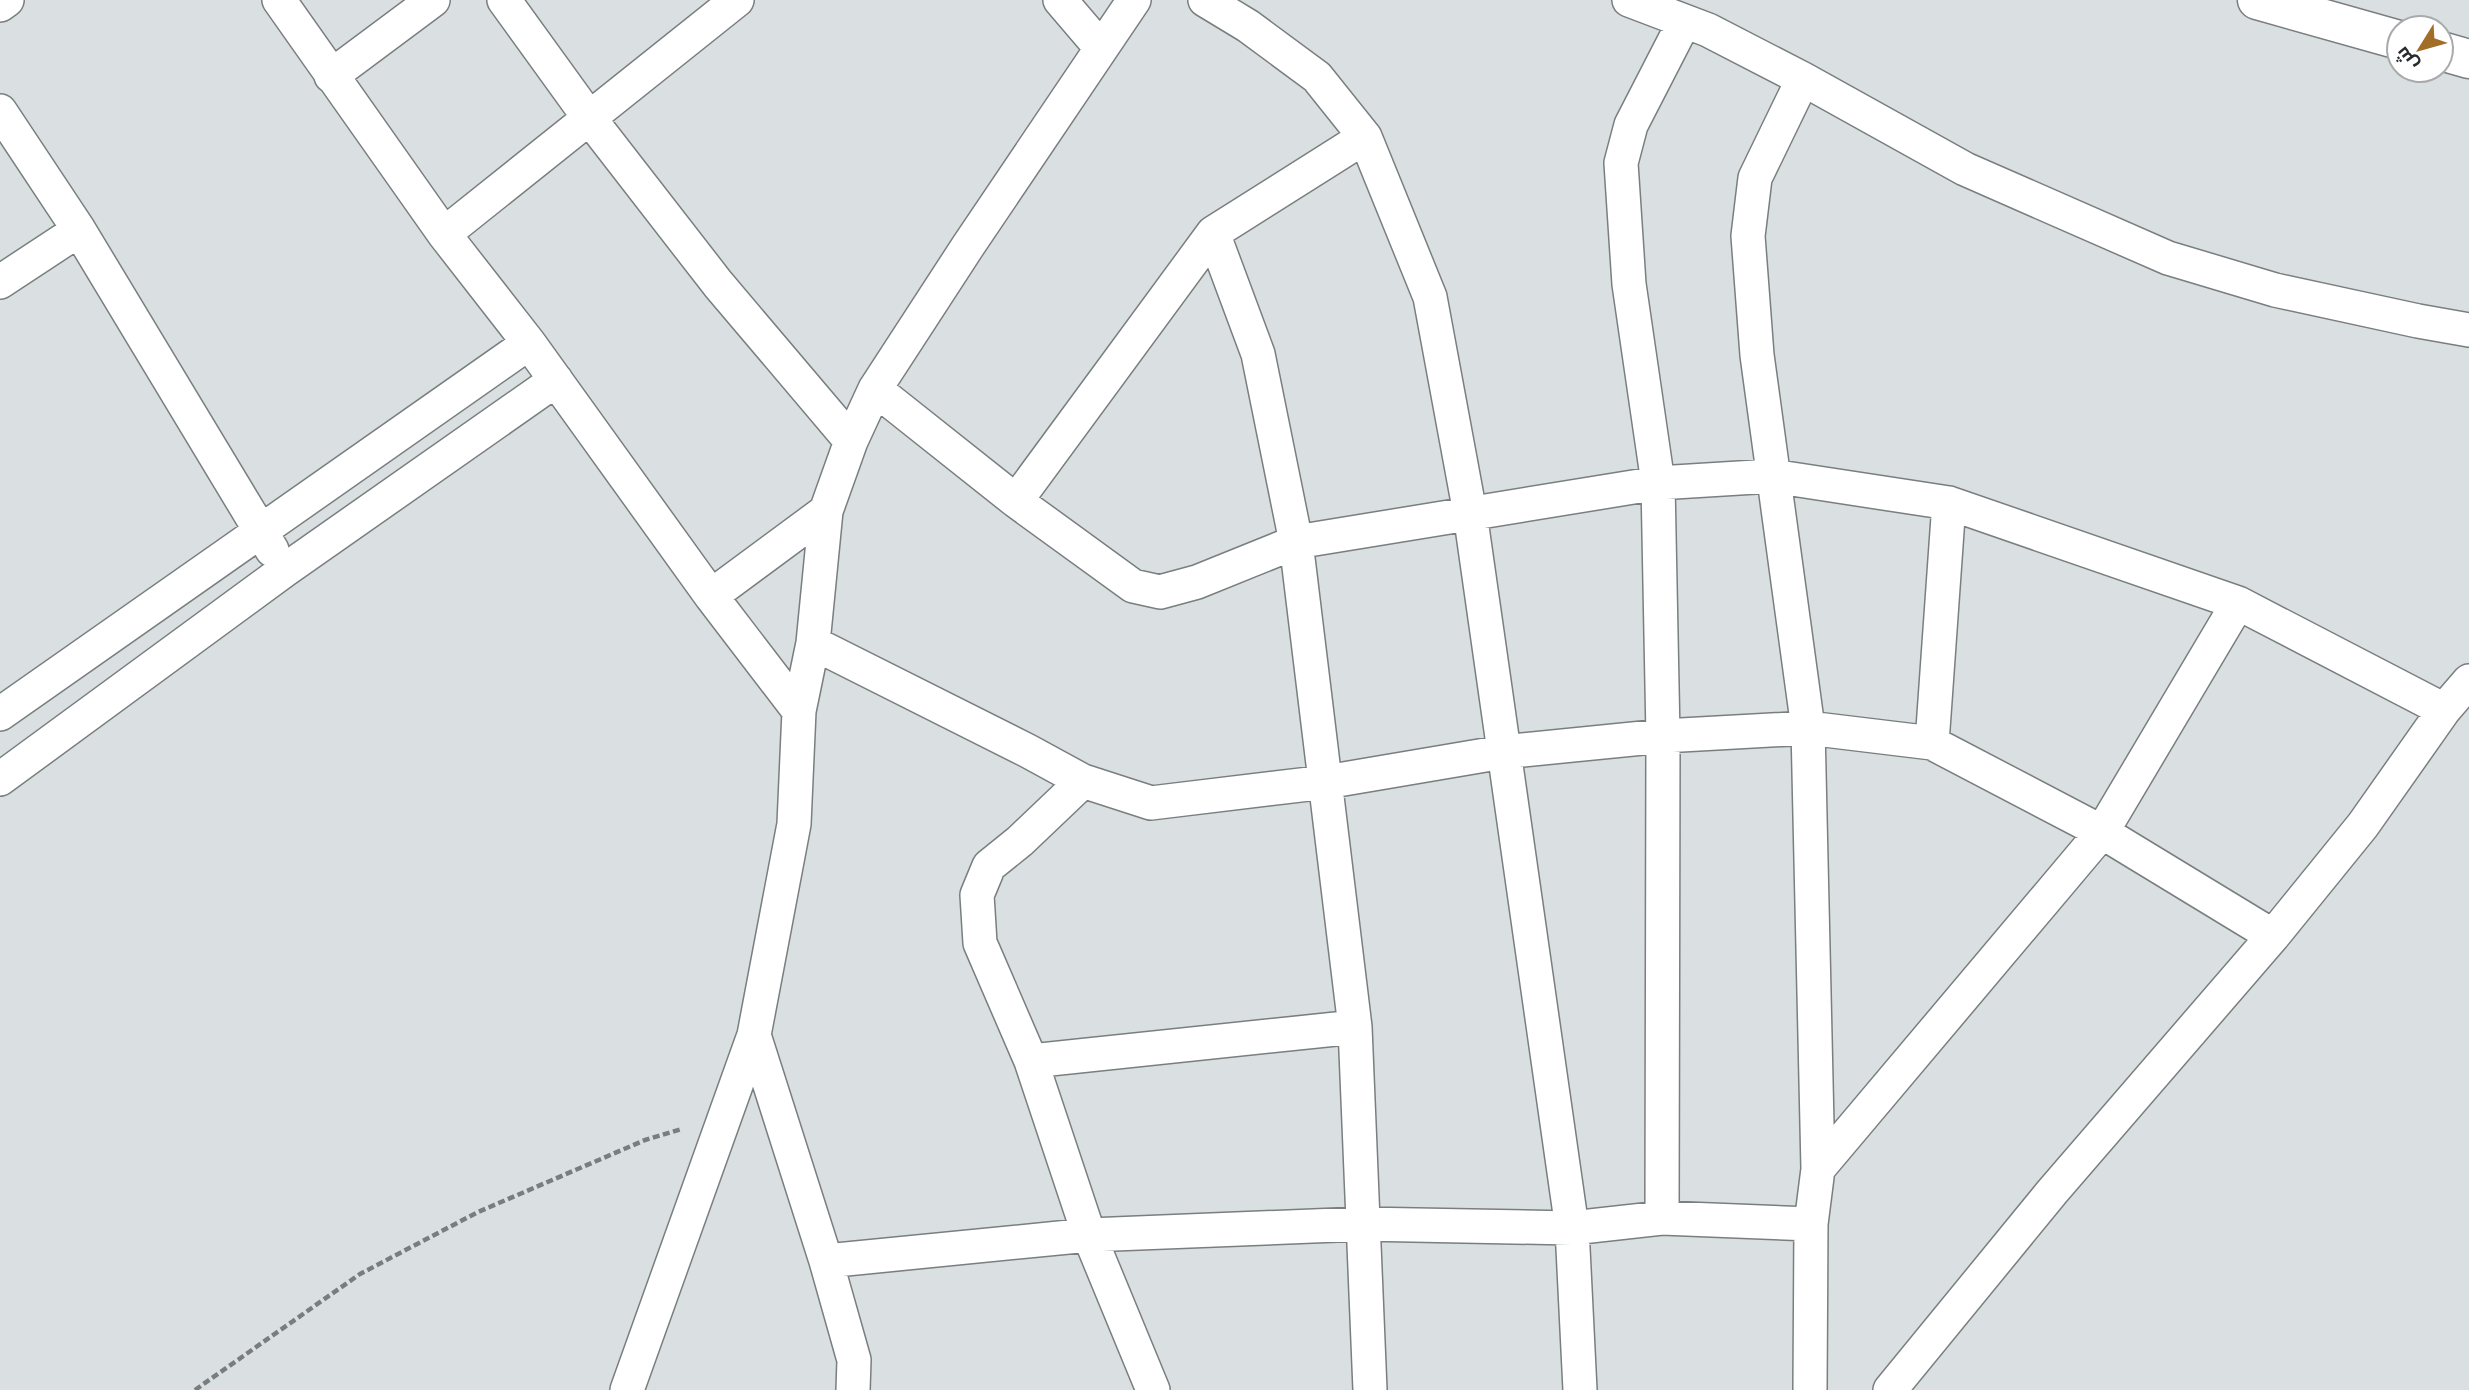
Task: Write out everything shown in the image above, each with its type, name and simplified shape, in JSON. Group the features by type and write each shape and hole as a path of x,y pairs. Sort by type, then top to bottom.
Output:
{"street":[{"path":"0,5 7,0"},
{"path":"278,0 444,234 528,342 711,596 799,711"},
{"path":"331,76 433,0"},
{"path":"503,0 590,119 718,284 851,441"},
{"path":"444,234 737,0"},
{"path":"1060,0 1101,48"},
{"path":"627,1390 754,1035 794,824 799,711 813,643 826,512 851,441 875,389 1135,0"},
{"path":"1205,0 1248,26 1317,78 1365,137 1430,297 1470,513 1572,1228 1580,1390"},
{"path":"1629,0 1698,18 1965,169 2168,258 2275,290 2469,330"},
{"path":"2257,0 2385,36"},
{"path":"1662,1218 1663,736 1658,483 1629,284 1621,163 1631,125 1698,18"},
{"path":"1803,79 1755,178 1748,236 1757,355 1808,728 1818,1168 1811,1224 1811,1390"},
{"path":"0,111 79,230 285,570"},
{"path":"1016,501 1213,233 1365,137"},
{"path":"0,282 79,230"},
{"path":"1213,233 1258,354 1296,542 1355,1027 1370,1390"},
{"path":"0,714 528,342"},
{"path":"0,779 285,570 556,380"},
{"path":"875,389 1016,501 1133,586 1160,592 1197,582 1296,542 1658,483 1772,476 1949,502 2238,603 2444,710"},
{"path":"1932,743 1949,502"},
{"path":"711,596 826,512"},
{"path":"1818,1168 2102,832 2238,603"},
{"path":"813,643 1083,781 1151,803 1326,782 1503,752 1663,736 1808,728 1932,743 2102,832 2273,936"},
{"path":"1890,1390 2052,1192 2273,936 2364,825 2444,710 2469,681"},
{"path":"1083,781 1020,841 989,866 977,895 979,943 1031,1061 1089,1235 1153,1390"},
{"path":"1031,1061 1355,1027"},
{"path":"754,1035 826,1261 854,1360 853,1390"},
{"path":"826,1261 1089,1235 1362,1224 1572,1228 1662,1218 1811,1224"}],"path":[{"path":"195,1390 360,1274 478,1212 645,1140 725,1117"}]}
